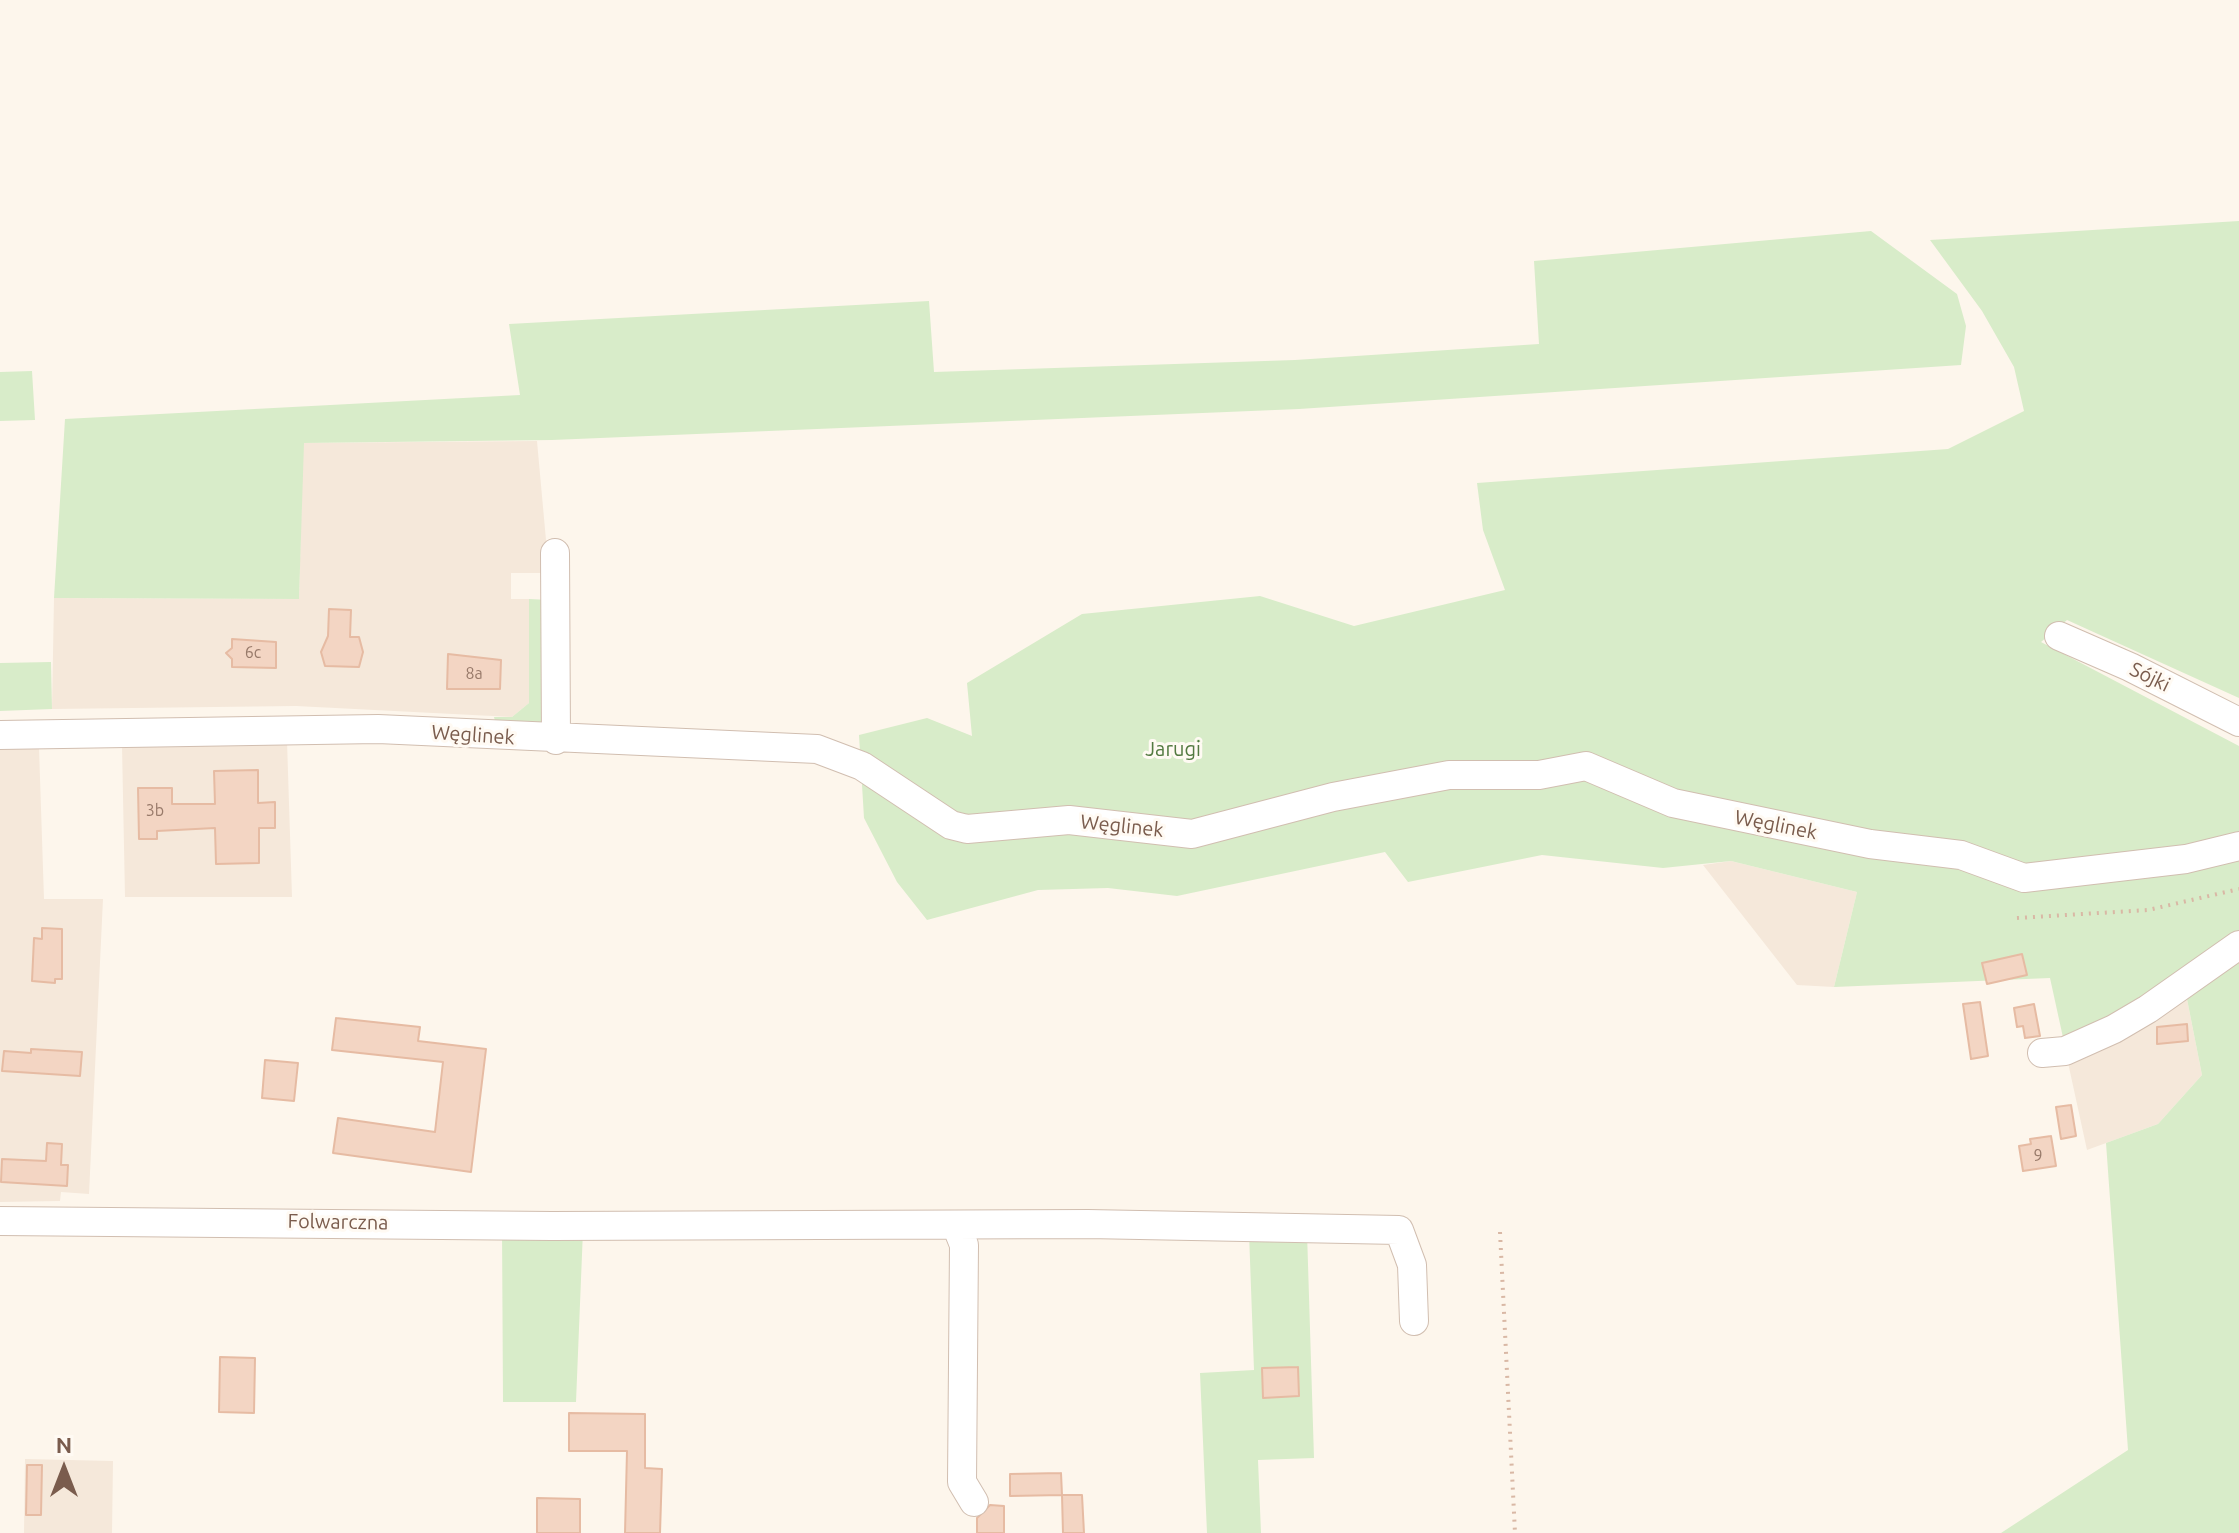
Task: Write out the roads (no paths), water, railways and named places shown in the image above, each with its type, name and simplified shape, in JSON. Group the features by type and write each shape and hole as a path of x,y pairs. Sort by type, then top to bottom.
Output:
{"street":[{"path":"555,553 556,740"},
{"name":"Sójki","path":"2059,636 2130,667 2239,722"},
{"name":"Węglinek","path":"0,735 378,729 556,740 817,749 862,766 951,825 967,829 1069,820 1192,834 1333,797 1449,775 1539,775 1586,766 1673,803 1870,844 1961,855 2024,878 2186,859 2239,846"},
{"path":"2042,1053 2065,1051 2114,1029 2239,945"},
{"name":"Folwarczna","path":"0,1221 1399,1230 1412,1265 1414,1321"},
{"path":"956,1225 964,1245 962,1482 974,1502"}],"park label":[{"name":"Jarugi","path":"1173,749"}]}
